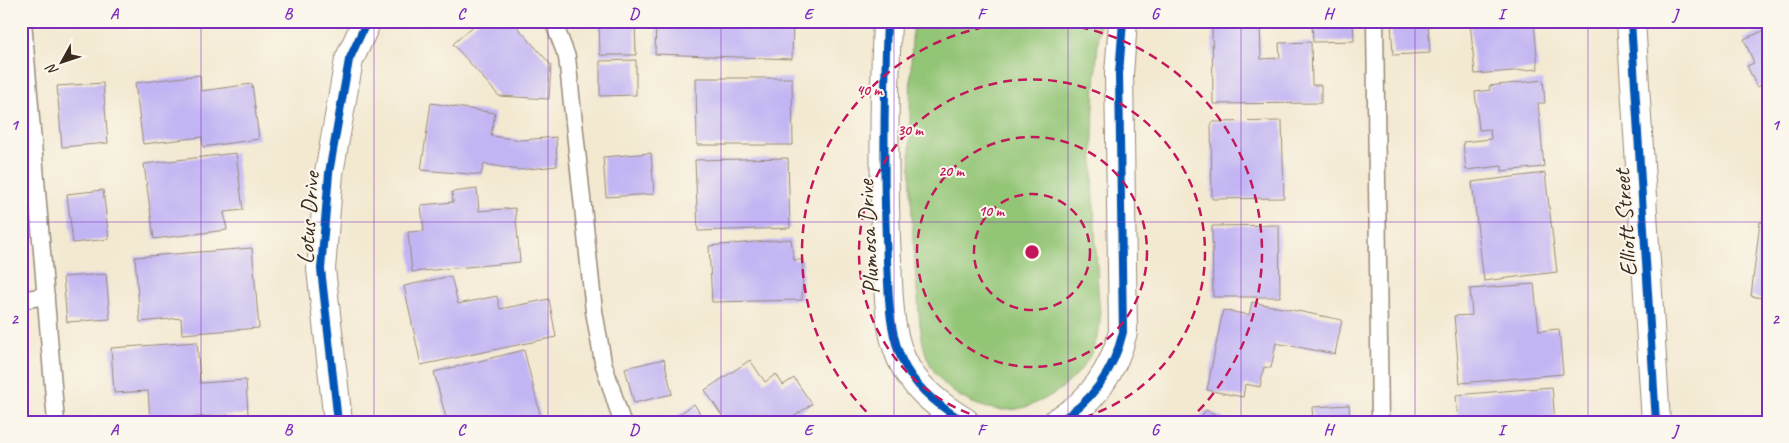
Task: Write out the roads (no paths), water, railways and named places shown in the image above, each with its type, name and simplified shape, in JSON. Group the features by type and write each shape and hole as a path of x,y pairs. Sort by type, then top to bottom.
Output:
{"street":[{"name":"Lotus Drive","path":"338,422 321,270 329,173 349,60 367,21"},
{"name":"Plumosa Drive","path":"887,21 883,164 893,332 901,357 922,390 965,422"},
{"path":"1057,422 1081,404 1100,384 1113,364 1123,332 1119,74 1123,21"},
{"name":"Elliott Street","path":"1631,21 1656,422"}],"lane":[{"path":"23,21 56,422"},
{"path":"552,21 567,57 594,311 603,362 622,422"},
{"path":"1375,21 1380,422"},
{"path":"21,300 46,296"}]}
